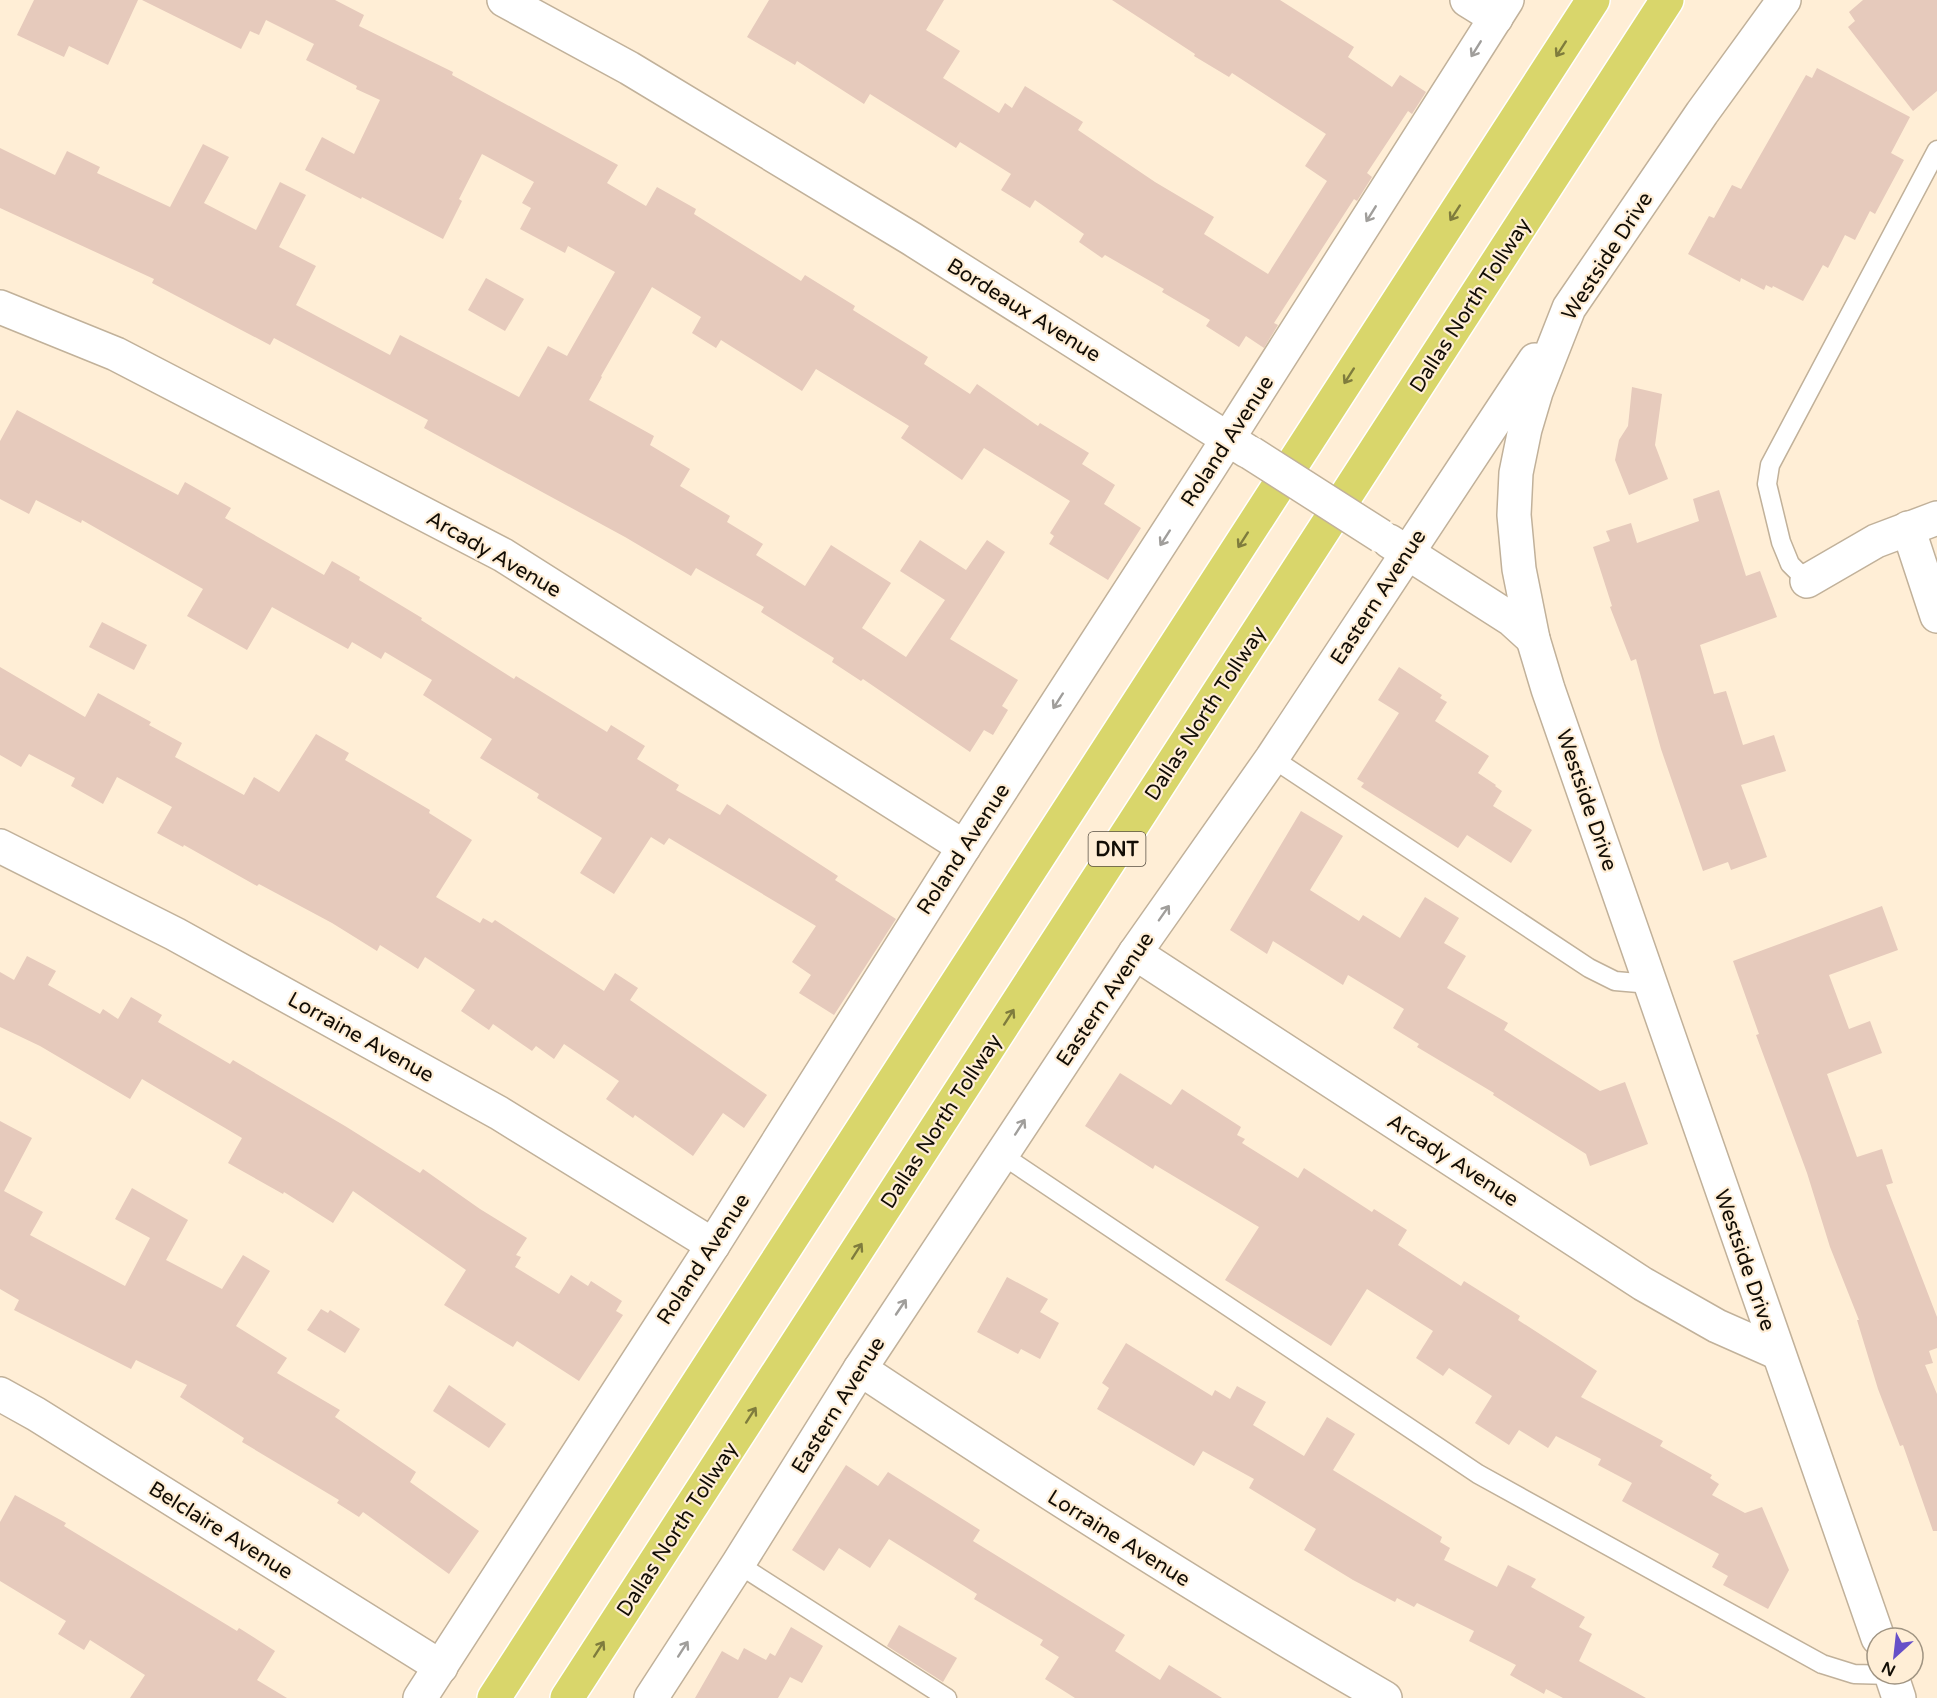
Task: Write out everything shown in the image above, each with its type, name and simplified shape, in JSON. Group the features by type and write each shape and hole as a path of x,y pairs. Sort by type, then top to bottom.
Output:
{"highway":[{"name":"DNT","path":"494,1698 1593,0"},
{"name":"Dallas North Tollway","path":"567,1698 1667,0"}],"street":[{"name":"Bordeaux Avenue","path":"504,0 629,68 851,203 1240,446 1511,619 1533,639"},
{"path":"1467,0 1501,9"},
{"name":"Westside Drive","path":"1784,0 1702,113 1569,308 1536,392 1525,429 1516,473 1514,515 1518,558 1533,639 1548,689 1874,1626"},
{"name":"Roland Avenue","path":"420,1698 713,1245 964,847 1240,446 1501,9"},
{"name":"Arcady Avenue","path":"0,307 116,354 503,555 964,847"},
{"name":"Eastern Avenue","path":"651,1698 860,1369 1136,953 1272,758 1394,545 1569,308"},
{"path":"1807,581 1875,541 1922,523 1937,616"},
{"name":"Lorraine Avenue","path":"0,846 175,934 499,1113 713,1245"},
{"name":"Arcady Avenue","path":"1136,953 1643,1284 1717,1326 1778,1353"},
{"name":"Lorraine Avenue","path":"860,1369 1044,1492 1278,1636 1385,1698"},
{"name":"Belclaire Avenue","path":"0,1394 36,1414 441,1667"}],"lane":[{"path":"1807,581 1790,564 1781,542 1767,484 1770,465 1937,150"},
{"path":"1272,758 1589,968 1615,981 1650,984"},
{"path":"1002,1155 1478,1474 1822,1664 1865,1676"},
{"path":"738,1564 947,1698"}],"building":[{"path":"34,0 138,0 108,65 69,46 64,57 17,35"},
{"path":"142,0 335,0 364,15 359,26 453,72 452,75 618,165 607,183 646,206 657,187 696,209 694,214 801,281 805,275 855,306 853,310 928,357 924,364 970,394 977,384 1038,426 1040,423 1089,453 1082,464 1115,485 1104,504 1141,528 1108,580 1049,544 1054,536 1050,533 1070,501 984,448 962,480 901,438 909,426 816,369 802,391 721,340 716,348 692,333 701,317 652,287 589,400 654,436 650,445 690,469 680,486 730,516 727,522 763,544 756,555 805,586 831,545 891,583 862,628 906,657 945,600 900,571 920,540 966,570 987,540 1005,552 950,639 1018,680 1002,706 1008,710 993,735 984,730 970,752 863,679 861,681 832,662 834,658 761,612 764,607 696,568 691,576 625,537 424,428 428,420 274,338 270,345 152,283 154,279 0,208 0,148 55,175 67,151 100,167 97,173 170,207 203,144 229,157 204,203 256,230 280,182 306,195 279,247 316,266 296,305 390,355 400,335 519,397 548,346 567,356 615,272 568,246 565,253 520,229 531,208 522,203 534,182 482,154 459,199 462,201 443,239 305,170 322,137 354,154 380,100 306,60 314,44 266,20 259,35 250,31 241,49"},
{"path":"769,0 944,0 926,30 960,51 943,78 999,113 1005,103 1012,108 1025,86 1083,122 1078,130 1155,182 1214,217 1204,234 1268,274 1327,181 1305,166 1326,134 1232,73 1229,77 1194,56 1195,54 1112,0 1280,0 1354,47 1348,57 1392,87 1400,75 1426,92 1412,114 1408,111 1367,173 1372,177 1357,201 1354,199 1274,323 1278,325 1264,348 1246,336 1239,347 1206,326 1210,320 1162,292 1164,289 1105,255 1102,258 1079,242 1084,234 1035,200 1030,208 1001,190 1011,174 960,142 956,148 870,94 864,104 797,61 795,65 747,37"},
{"path":"1863,0 1937,0 1937,91 1913,111 1848,27 1855,21 1849,12"},
{"path":"1817,68 1910,117 1891,153 1904,160 1875,214 1870,211 1855,240 1845,235 1828,268 1823,265 1803,301 1773,286 1772,288 1766,285 1764,290 1741,278 1740,282 1688,254 1709,216 1714,218 1732,185 1741,189 1806,75 1812,78"},
{"path":"486,278 524,299 505,331 468,310"},
{"path":"1632,387 1662,394 1655,445 1668,479 1629,495 1615,460 1619,440 1628,426"},
{"path":"17,410 178,495 185,482 231,508 225,518 324,575 332,561 360,577 359,580 422,618 421,620 514,679 516,676 607,732 611,725 645,746 637,759 679,785 676,790 720,815 727,804 838,876 835,880 896,919 834,1015 799,993 811,975 792,962 816,926 669,838 664,845 651,837 614,894 580,873 602,838 537,798 539,794 480,758 492,739 423,695 432,680 385,652 381,659 352,642 348,649 272,607 247,650 187,616 203,589 82,520 81,523 36,500 29,514 0,499 0,441"},
{"path":"1719,490 1746,576 1760,571 1777,617 1700,645 1714,694 1726,691 1743,745 1774,735 1786,771 1741,785 1767,857 1731,870 1728,862 1703,871 1661,749 1636,659 1631,661 1610,607 1612,606 1593,547 1610,541 1606,531 1631,523 1637,543 1699,521 1693,499"},
{"path":"102,622 147,645 134,670 89,647"},
{"path":"0,667 85,717 98,693 151,722 149,725 182,743 175,757 244,795 254,777 279,792 316,734 349,753 345,760 430,810 429,813 472,840 436,897 480,923 483,918 492,923 495,920 604,991 615,973 638,988 630,1000 767,1095 744,1128 723,1113 693,1156 635,1115 633,1118 606,1099 619,1081 564,1044 554,1059 536,1046 532,1051 493,1024 489,1030 461,1011 475,990 425,957 418,969 380,945 377,951 332,923 157,833 172,807 117,777 103,804 71,786 75,778 29,754 21,767 0,755"},
{"path":"1399,667 1442,695 1440,698 1447,702 1435,721 1489,756 1478,773 1502,791 1493,806 1532,830 1511,863 1467,835 1458,848 1361,787 1364,783 1357,779 1399,713 1378,700"},
{"path":"1301,811 1343,836 1310,890 1359,921 1363,915 1400,938 1425,897 1459,918 1444,943 1466,956 1447,988 1508,1023 1504,1030 1600,1091 1625,1082 1648,1144 1590,1166 1586,1154 1493,1095 1494,1093 1417,1047 1419,1044 1393,1028 1404,1009 1348,975 1343,985 1273,941 1267,954 1230,930"},
{"path":"1882,906 1898,950 1829,975 1849,1029 1870,1021 1882,1053 1827,1074 1857,1157 1882,1149 1893,1183 1886,1185 1937,1317 1937,1348 1929,1351 1933,1363 1925,1365 1937,1394 1937,1531 1933,1531 1903,1445 1900,1446 1878,1389 1857,1320 1859,1320 1830,1247 1807,1173 1756,1035 1759,1034 1733,961"},
{"path":"27,956 56,971 48,985 100,1014 103,1009 118,1019 131,997 162,1015 158,1022 230,1064 233,1060 420,1173 423,1169 480,1209 527,1238 516,1255 521,1257 515,1267 559,1294 571,1275 588,1286 591,1281 622,1301 616,1311 623,1315 579,1381 517,1341 513,1347 444,1305 466,1270 353,1191 333,1223 284,1192 283,1194 228,1163 242,1138 142,1079 130,1099 40,1046 0,1027 0,972 14,980"},
{"path":"1120,1073 1171,1105 1182,1089 1241,1127 1237,1135 1245,1139 1242,1143 1298,1178 1304,1168 1372,1212 1374,1209 1407,1230 1398,1245 1461,1286 1464,1281 1520,1316 1518,1320 1597,1371 1581,1397 1663,1441 1660,1446 1712,1475 1710,1478 1719,1484 1712,1495 1745,1513 1762,1507 1789,1570 1768,1609 1723,1585 1728,1576 1712,1567 1719,1554 1622,1501 1632,1483 1598,1465 1601,1459 1556,1436 1548,1448 1519,1430 1509,1445 1475,1423 1492,1396 1449,1368 1443,1376 1416,1358 1433,1331 1367,1289 1331,1346 1225,1280 1259,1227 1155,1165 1153,1169 1085,1126"},
{"path":"0,1121 32,1138 4,1191 43,1212 30,1235 125,1286 150,1238 115,1219 132,1188 188,1220 166,1260 222,1289 243,1255 270,1271 236,1326 287,1358 277,1373 340,1410 335,1417 416,1472 410,1482 479,1531 449,1574 363,1512 359,1517 337,1503 339,1500 242,1442 244,1438 180,1397 187,1385 136,1360 131,1369 14,1310 19,1300 0,1289"},
{"path":"1007,1277 1048,1299 1040,1312 1059,1323 1040,1359 1021,1349 1018,1354 977,1332"},
{"path":"321,1309 328,1313 330,1310 360,1329 345,1353 307,1330"},
{"path":"1126,1343 1212,1396 1215,1390 1230,1399 1237,1386 1266,1402 1253,1425 1304,1456 1327,1417 1355,1434 1333,1470 1442,1537 1440,1542 1450,1548 1444,1560 1497,1587 1508,1565 1536,1579 1531,1587 1585,1617 1579,1627 1592,1634 1579,1661 1646,1698 1563,1698 1546,1689 1544,1694 1510,1675 1516,1665 1469,1641 1474,1631 1417,1603 1414,1607 1397,1598 1395,1602 1304,1550 1316,1529 1249,1488 1254,1479 1203,1451 1194,1466 1097,1409 1109,1388 1102,1383"},
{"path":"449,1385 506,1424 489,1448 433,1411"},
{"path":"846,1465 878,1486 888,1472 980,1530 973,1541 1125,1635 1115,1651 1160,1680 1169,1665 1222,1698 1075,1698 1045,1679 1059,1657 1040,1645 1043,1640 974,1599 977,1594 889,1539 870,1568 839,1548 824,1571 792,1550"},
{"path":"15,1495 66,1523 64,1526 237,1631 239,1628 275,1651 257,1680 287,1698 130,1698 145,1675 90,1640 84,1650 58,1634 66,1621 0,1581 0,1522"},
{"path":"899,1625 957,1658 943,1682 887,1646"},
{"path":"791,1627 823,1646 802,1683 790,1677 778,1698 695,1698 722,1651 738,1660 744,1648 766,1660 770,1653 775,1656"}]}
